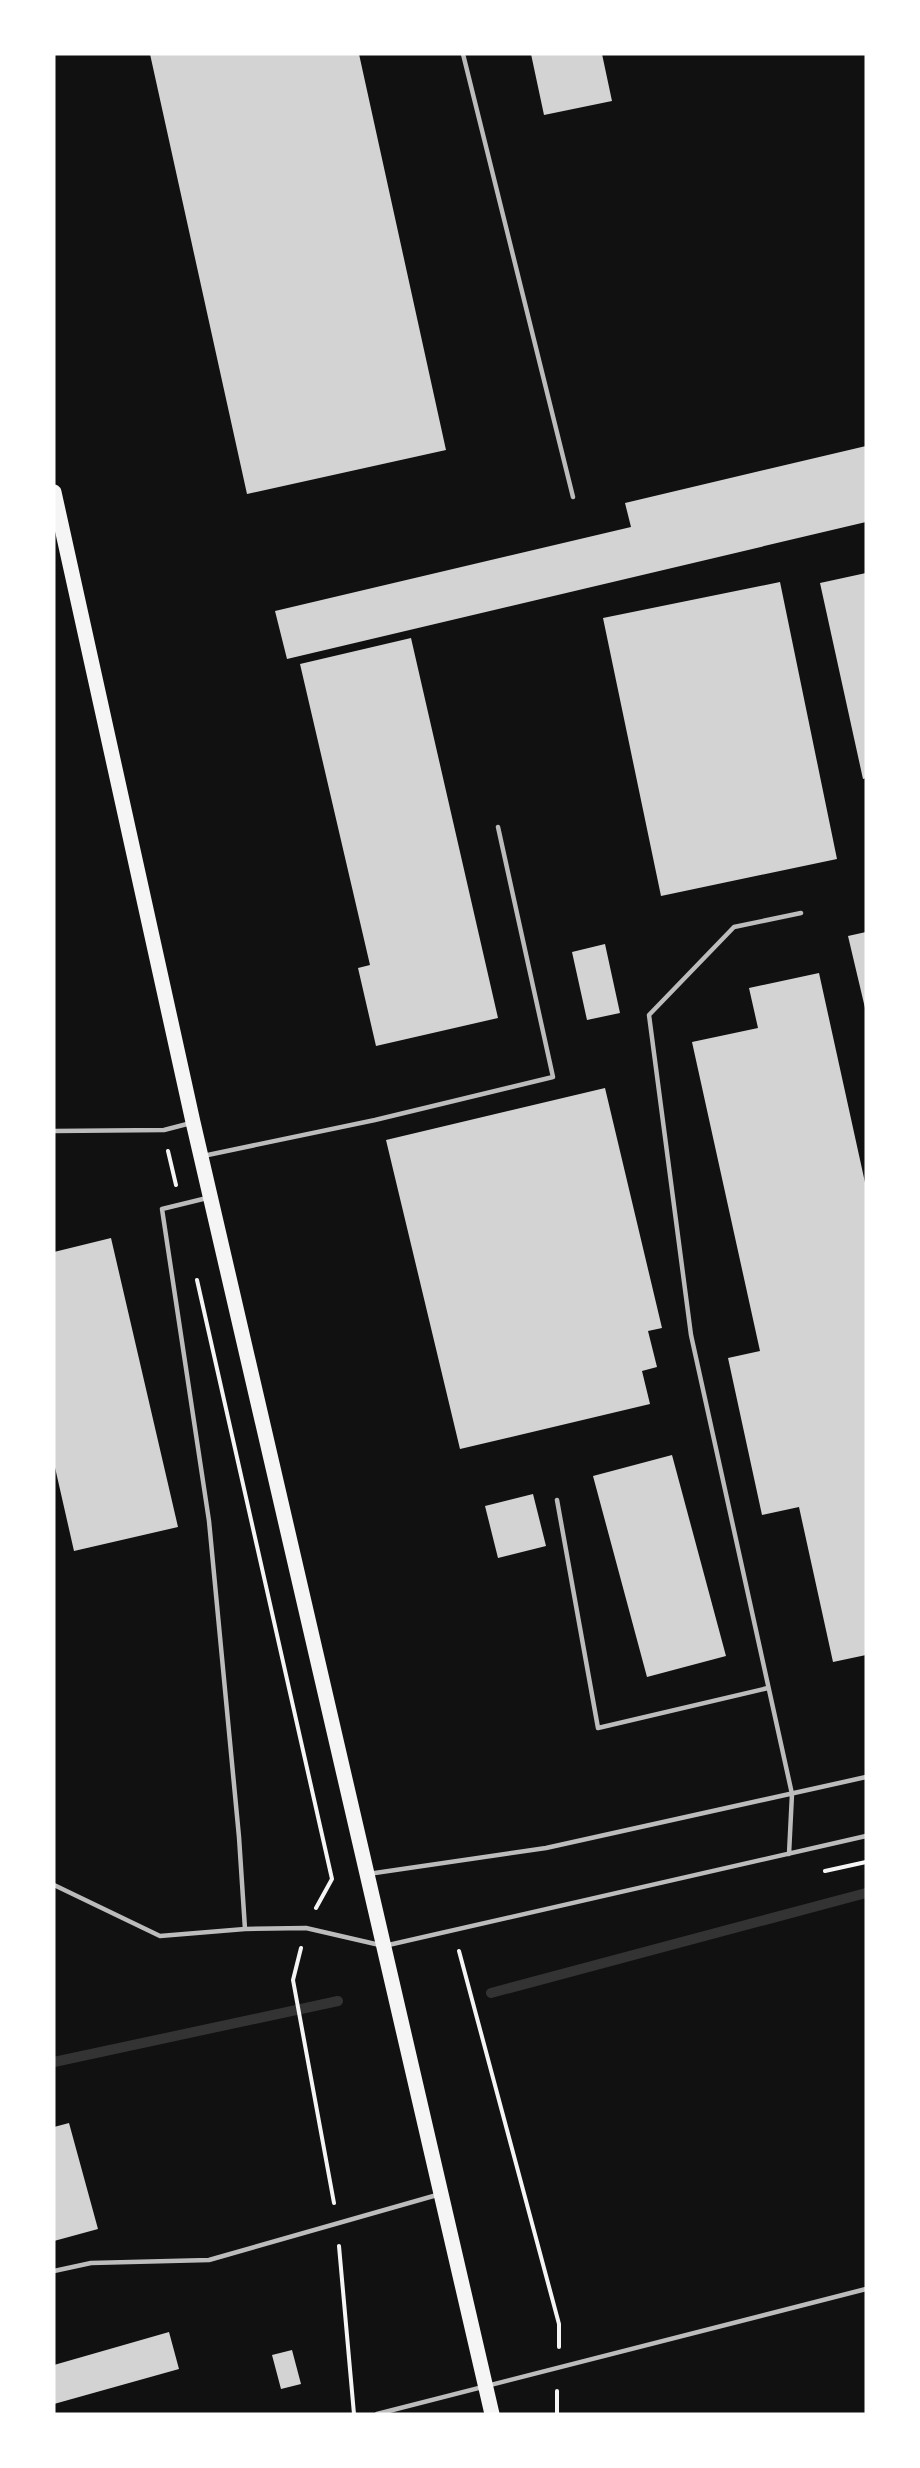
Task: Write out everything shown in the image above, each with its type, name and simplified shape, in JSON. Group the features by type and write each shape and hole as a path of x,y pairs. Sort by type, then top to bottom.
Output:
{"main road":[{"path":"54,492 210,1198 492,2414"}],"lane":[{"path":"463,54 573,497"},
{"path":"201,1157 375,1120 553,1077 498,827"},
{"path":"789,1854 792,1794 691,1335 649,1015 735,927 801,913"},
{"path":"54,1131 164,1130 193,1122"},
{"path":"210,1198 162,1209 209,1521 239,1837 245,1929"},
{"path":"557,1500 598,1728 768,1688"},
{"path":"366,1874 546,1848 866,1777"},
{"path":"54,1885 160,1936 245,1929 306,1928 384,1946 866,1836"},
{"path":"54,2271 91,2263 209,2260 442,2193"},
{"path":"377,2414 866,2289"}],"path":[{"path":"164,1130 180,1204"},
{"path":"196,1274 332,1879 306,1928 293,1980 333,2188 354,2414"},
{"path":"819,1872 866,1862"},
{"path":"470,1947 458,1950 559,2324 557,2414"}],"building":[{"path":"150,54 359,54 446,450 247,494"},
{"path":"531,54 602,54 612,101 544,115"},
{"path":"866,446 866,522 287,659 275,611 631,527 625,503"},
{"path":"866,573 866,778 863,779 820,583"},
{"path":"780,582 837,859 661,896 603,618"},
{"path":"411,638 498,1018 376,1046 358,968 370,965 300,664"},
{"path":"866,932 866,1008 865,1008 848,936"},
{"path":"605,944 620,1013 587,1020 572,952"},
{"path":"819,973 866,1187 866,1655 833,1662 799,1507 762,1515 728,1358 760,1351 692,1042 758,1028 749,988"},
{"path":"605,1088 662,1328 648,1331 657,1367 642,1371 650,1404 460,1449 386,1140"},
{"path":"111,1238 178,1527 74,1551 54,1463 54,1252"},
{"path":"672,1455 726,1656 647,1677 593,1476"},
{"path":"533,1494 546,1546 498,1558 485,1506"},
{"path":"69,2123 98,2229 54,2241 54,2127"},
{"path":"169,2332 179,2369 54,2404 54,2365"},
{"path":"292,2350 301,2384 281,2389 272,2355"}],"waterway":[{"path":"491,1993 866,1893"},
{"path":"54,2062 338,2001"}]}
